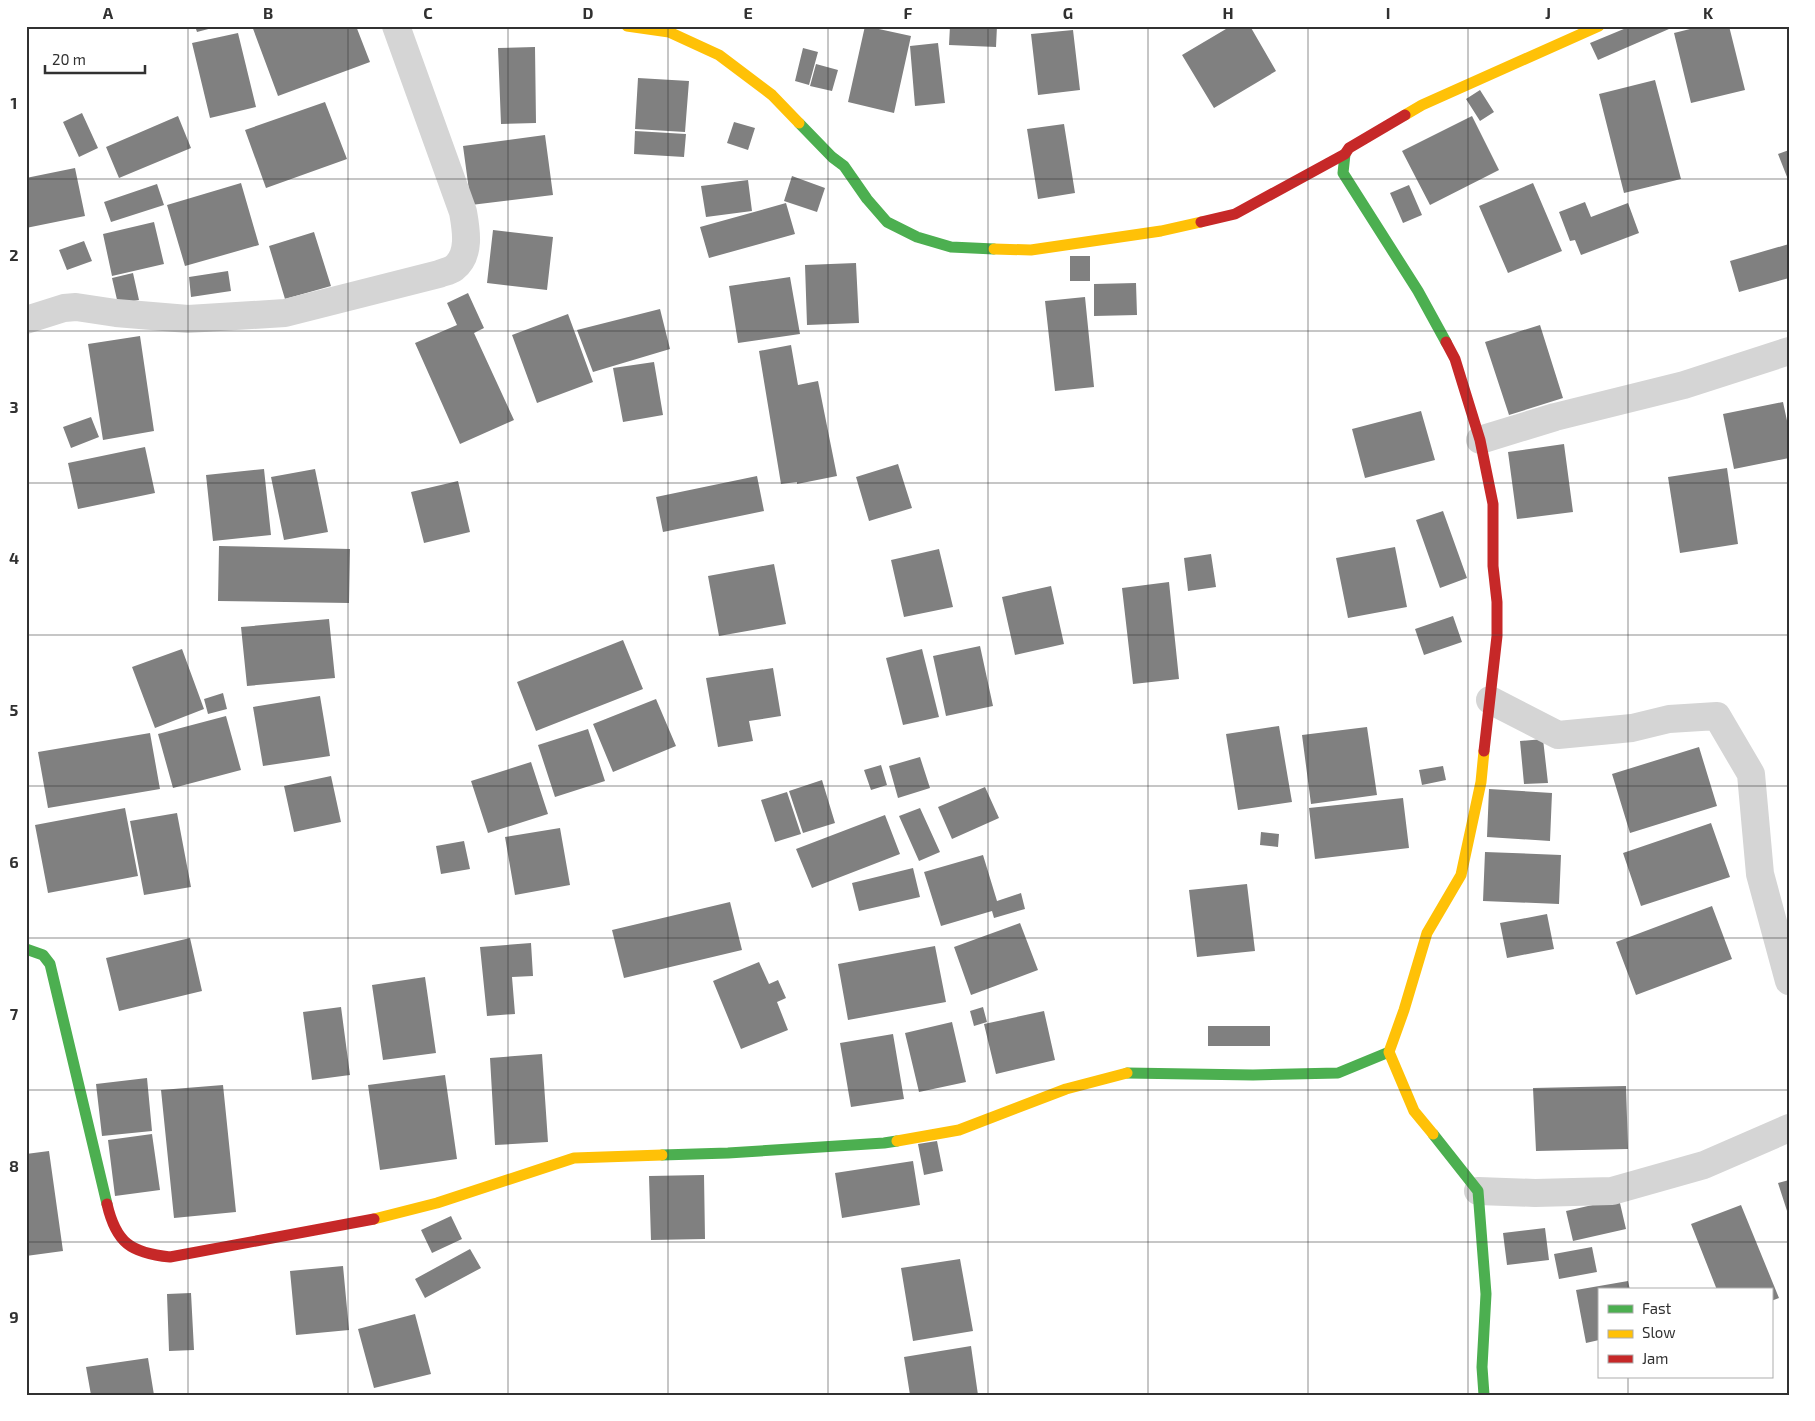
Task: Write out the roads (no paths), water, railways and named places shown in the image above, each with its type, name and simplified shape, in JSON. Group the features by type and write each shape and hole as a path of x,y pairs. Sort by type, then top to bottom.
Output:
{"street":[{"path":"26,320 64,308 76,307 116,313 188,319 285,313 439,274 454,268 462,258 466,246 463,212 396,26"},
{"path":"627,26 668,29 719,55 772,95 832,157 844,166 887,222 917,238 952,247 1032,250 1161,231 1235,214 1345,154"},
{"path":"1484,1395 1482,1367 1486,1294 1478,1191 1414,1111 1389,1052 1404,1010 1427,933 1461,875 1481,782 1497,636 1497,602 1493,566 1494,504 1480,440 1455,359 1418,291 1343,173 1345,154 1349,148 1422,105 1599,26"},
{"path":"1480,440 1555,417 1684,386 1789,351"},
{"path":"1490,700 1558,734 1632,728 1669,719 1717,716 1751,774 1760,874 1789,981"},
{"path":"26,949 43,955 50,964 108,1209 117,1232 126,1244 136,1251 149,1256 170,1257 382,1217 437,1203 574,1158 728,1153 884,1143 959,1130 1066,1089 1122,1073 1253,1075 1338,1073 1389,1052"},
{"path":"1478,1191 1535,1193 1612,1191 1704,1164 1789,1128"}]}
